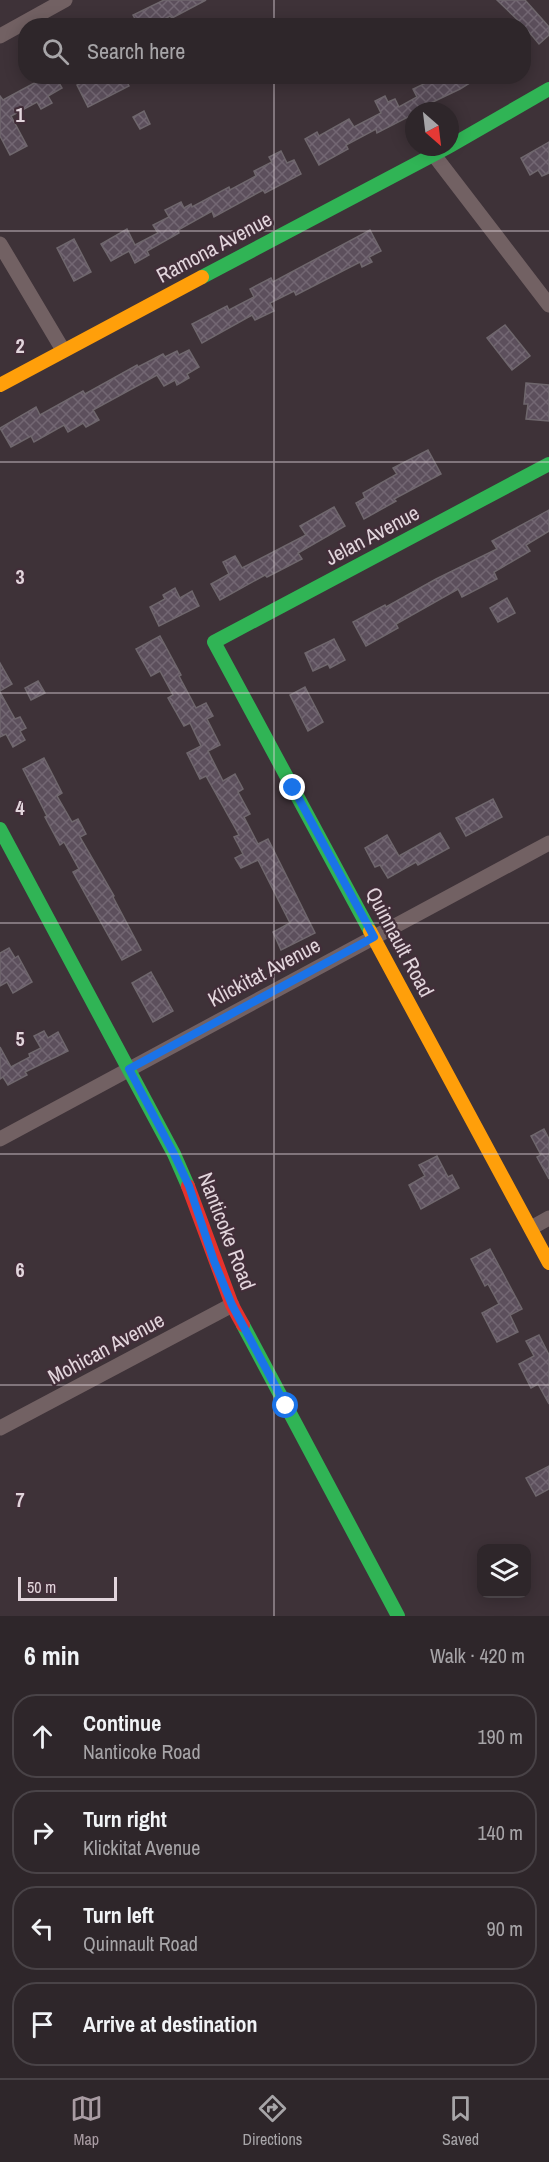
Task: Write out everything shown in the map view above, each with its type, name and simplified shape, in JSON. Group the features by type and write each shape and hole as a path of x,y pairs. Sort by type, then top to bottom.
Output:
{"street":[{"path":"32,18 64,0"},
{"path":"0,36 18,26"},
{"name":"Ramona Avenue","path":"459,140 549,89"},
{"name":"Ramona Avenue","path":"0,385 432,156"},
{"path":"435,156 549,305"},
{"path":"0,244 63,350"},
{"name":"Jelan Avenue","path":"214,642 549,464"},
{"name":"Quinnault Road","path":"214,642 549,1263"},
{"name":"Nanticoke Road","path":"0,829 174,1154 189,1186 214,1261 232,1305 398,1616"},
{"name":"Klickitat Avenue","path":"0,1139 549,843"},
{"path":"531,1228 549,1218"},
{"name":"Mohican Avenue","path":"0,1428 232,1305"}],"building":[{"path":"164,0 206,0 172,18 170,16 135,18 133,15"},
{"path":"497,0 525,0 549,27 549,35 539,44 531,34 531,18 516,18"},
{"path":"33,84 60,84 62,88 48,96 52,103 41,109 37,102 11,116 27,146 10,155 0,136 0,96 3,100"},
{"path":"128,84 129,86 88,107 77,85"},
{"path":"424,84 468,84 433,102 408,102 417,97 413,89"},
{"path":"385,96 388,102 395,99 399,107 405,104 405,119 377,133 376,129 346,145 348,149 319,165 305,139 317,132 319,136 349,119 354,127 381,113 375,101"},
{"path":"144,111 150,124 140,129 133,117"},
{"path":"549,142 549,173 542,176 538,170 530,175 521,158"},
{"path":"281,151 287,163 294,160 301,174 265,193 263,190 214,217 212,211 178,230 179,233 147,251 149,255 135,263 129,251 111,261 101,244 127,229 135,245 158,233 153,225 169,217 165,210 181,202 184,208 191,204 192,207 229,187 230,190 256,176 254,171 272,162 269,157"},
{"path":"370,230 381,251 369,257 372,262 362,267 360,262 296,295 294,291 270,303 274,311 255,320 252,315 202,343 192,324 227,306 229,310 254,297 250,289 271,278 273,282"},
{"path":"74,239 91,272 74,281 57,248"},
{"path":"505,325 530,356 512,370 487,338"},
{"path":"189,350 199,367 187,374 189,378 177,385 175,380 164,386 157,375 93,410 99,420 86,427 83,423 68,432 64,425 34,442 31,436 11,447 0,428 36,407 40,415 83,391 85,394 137,365 138,367 163,354 165,357 177,351 179,355"},
{"path":"526,383 549,385 549,421 526,419 528,404 524,404"},
{"path":"428,450 441,474 394,499 396,501 364,519 356,503 365,498 363,493 397,474 393,468"},
{"path":"334,507 345,526 298,553 302,559 267,577 265,575 220,600 211,584 229,574 223,562 235,556 242,568 306,535 300,526"},
{"path":"549,510 549,531 526,545 530,551 494,572 497,579 462,597 458,589 396,624 398,628 366,646 353,622 497,549 492,541"},
{"path":"175,588 180,598 192,591 199,606 159,626 150,607 165,599 163,595"},
{"path":"507,598 515,613 498,622 490,608"},
{"path":"160,636 196,708 206,703 213,716 207,719 220,745 208,751 223,781 235,774 243,789 238,792 250,814 244,817 258,844 268,839 315,933 281,950 273,932 290,923 258,860 241,868 235,858 243,854 234,837 239,835 206,776 200,779 187,753 201,746 190,723 184,726 168,698 173,695 160,671 151,676 136,649"},
{"path":"334,639 345,660 330,668 328,664 313,671 305,653"},
{"path":"0,663 12,684 0,691"},
{"path":"38,681 45,693 31,700 25,688"},
{"path":"305,687 323,722 308,731 290,695"},
{"path":"0,692 15,719 20,717 26,728 20,731 25,740 13,747 6,734 0,737"},
{"path":"44,758 62,793 57,796 72,822 78,819 86,834 80,837 114,896 141,950 122,960 73,872 79,869 64,842 60,845 23,769"},
{"path":"493,799 502,817 466,836 456,818"},
{"path":"440,833 449,848 418,865 416,862 388,878 380,865 375,867 365,848 387,835 399,856"},
{"path":"9,948 15,958 18,956 32,982 13,993 7,982 0,986 0,953"},
{"path":"151,972 173,1011 153,1022 132,983"},
{"path":"44,1031 48,1038 58,1032 68,1051 25,1072 27,1075 8,1085 3,1077 0,1079 0,1047 11,1067 41,1048 34,1036"},
{"path":"544,1129 549,1139 549,1179 537,1157 541,1155 531,1136"},
{"path":"437,1156 448,1177 452,1175 459,1188 421,1209 409,1185 425,1176 419,1165"},
{"path":"490,1249 522,1309 510,1315 518,1332 497,1342 482,1313 499,1304 488,1284 485,1286 471,1259"},
{"path":"539,1335 549,1355 549,1404 538,1384 531,1388 519,1364 534,1356 526,1341"},
{"path":"549,1466 549,1489 536,1496 526,1478"}],"traffic: fast":[{"path":"459,141 549,89"},
{"path":"202,277 431,156"},
{"path":"370,931 214,642 549,464"},
{"path":"0,829 174,1154 188,1186"},
{"path":"243,1325 398,1616"}],"traffic: slow":[{"path":"0,385 202,277"},
{"path":"370,931 549,1263"}],"traffic: jam":[{"path":"188,1186 232,1305 243,1325"}],"route":[{"path":"286,1406 232,1305 214,1261 189,1186 129,1069 374,937 293,788"}]}
